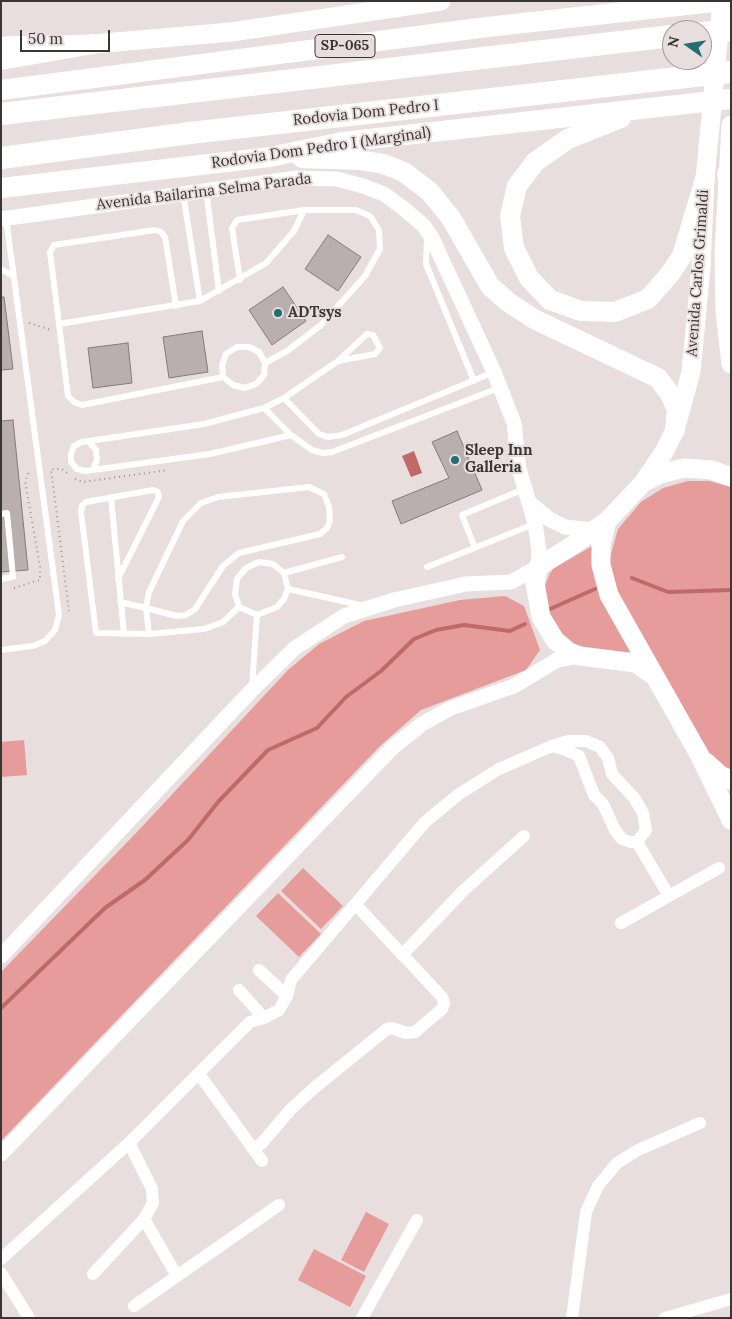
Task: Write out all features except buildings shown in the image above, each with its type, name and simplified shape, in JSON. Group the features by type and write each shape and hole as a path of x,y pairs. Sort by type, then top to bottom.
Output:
{"highway":[{"name":"SP-065","path":"1,90 487,27 723,1"},
{"path":"712,32 731,30"},
{"name":"SP-065","path":"1,114 662,37"},
{"path":"1,60 93,44"},
{"name":"Rodovia Dom Pedro I","path":"1,158 190,133 731,72"},
{"name":"Rodovia Dom Pedro I (Marginal)","path":"1,188 270,157 342,142 731,99"},
{"path":"647,108 568,139 535,162 517,186 510,216 514,248 529,278 550,300 581,311 615,312 648,299 670,274 682,256 705,179"},
{"path":"270,157 358,160 384,164 404,172 430,192 452,218 490,286 508,302 534,319 658,378 670,394 677,410 675,430"}],"main road":[{"path":"1,46 93,44 231,32 403,4 440,1"},
{"name":"Avenida Carlos Grimaldi","path":"654,676 636,663 580,656 569,652 556,640 541,617 535,583 538,567 601,526 643,483 664,452 675,430 691,372 701,268 705,179 723,1"},
{"name":"Avenida Carlos Grimaldi","path":"731,125 724,251 725,303 731,364"},
{"path":"643,483 660,474 684,468 712,470 731,477"},
{"name":"Avenida Carlos Grimaldi","path":"601,526 601,565 609,595 700,756 731,820"},
{"path":"700,756 720,775 731,780"}],"street":[{"name":"Avenida Bailarina Selma Parada","path":"4,218 183,192 297,178 337,179 384,194 403,208 428,232 494,372 514,423 524,489 530,503 539,545 538,567"},
{"name":"Avenida Bailarina Selma Parada","path":"530,503 550,519 565,527 601,526"},
{"path":"1,956 251,691 295,648 344,616 434,590 466,584 511,582 538,567"},
{"path":"1,1154 393,748 422,724 451,708 514,686 557,660 580,656"},
{"path":"1,1259 129,1143 250,1022 264,1018 279,1010 287,996 291,980 356,906 425,822 459,794 499,769 552,746 569,741 586,741 600,746 608,758 612,774 635,799 643,814 646,830 637,842"},
{"path":"552,746 579,756 594,795 603,804 615,830 622,839 637,842"},
{"path":"402,955 464,890 524,836"},
{"path":"637,842 669,896"},
{"path":"621,922 719,868"},
{"path":"253,1149 313,1089 387,1029 392,1028 406,1033 415,1032 442,1009 444,1003 442,997 356,906"},
{"path":"259,970 287,996"},
{"path":"239,990 264,1018"},
{"path":"199,1074 262,1161"},
{"path":"572,1318 586,1212 598,1186 617,1163 631,1154 700,1123"},
{"path":"94,1274 144,1219 153,1203 152,1189 129,1143"},
{"path":"134,1306 279,1205"},
{"path":"144,1219 177,1276"},
{"path":"362,1318 417,1220"},
{"path":"1,1273 29,1318"},
{"path":"665,1318 731,1299"}],"lane":[{"path":"206,190 219,291"},
{"path":"183,192 200,301"},
{"path":"240,280 232,228 233,222 237,220 304,210 356,210 370,216 379,230 380,249 365,276 321,325 287,351 265,363"},
{"path":"59,324 200,301 240,280 266,263 294,231 304,210"},
{"path":"1,650 32,646 45,641 55,630 60,615 4,218"},
{"path":"176,306 165,237 161,232 155,230 51,247 59,332 68,396 74,402 82,405 223,378 233,385 245,388 256,384 264,375 265,363 259,352 249,347 236,347 226,354 222,365 223,378"},
{"path":"428,232 425,244 426,264 474,381"},
{"path":"1,270 13,276"},
{"path":"291,435 210,454 85,471 77,469 71,462 74,446 82,442 90,443 204,424 264,408 284,398 338,361 367,334 373,334 380,348 378,352 338,361"},
{"path":"284,398 319,434 328,437 342,435 494,372"},
{"path":"264,408 291,435 312,450 323,453 332,452 500,387"},
{"path":"90,443 96,450 97,460 93,469"},
{"path":"120,602 146,608 177,616 186,615 195,609 223,566 239,553 320,534 327,528 330,521 329,507 324,494 309,487 218,497 201,503 183,520 149,592 146,608 149,634"},
{"path":"475,548 462,515 524,489"},
{"path":"118,579 159,497 158,492 153,490 86,502 81,512 96,633 102,635 149,634 214,626 239,607"},
{"path":"112,497 124,634"},
{"path":"1,514 7,513 13,577 1,579"},
{"path":"427,567 535,523"},
{"path":"284,573 342,556"},
{"path":"259,562 273,564 284,573 288,589 284,599 277,607 257,615 239,607 235,594 237,579 246,568 259,562"},
{"path":"288,589 372,607"},
{"path":"251,691 257,615"}],"path":[{"path":"19,320 59,332"},
{"path":"51,469 55,496"},
{"path":"14,588 40,580 40,567 25,480 29,472"}],"shaded area":[{"path":"414,451 422,473 411,477 402,456"},
{"path":"688,481 709,481 731,487 731,772 714,761 615,592 609,561 618,529 641,502 663,488"},
{"path":"596,544 642,660 577,647 565,638 550,620 544,588 550,573 554,568"},
{"path":"505,596 524,606 540,650 526,670 421,710 380,746 1,1141 1,972 137,832 288,670 319,644 364,621 460,600"},
{"path":"24,740 27,775 1,777 1,742"},
{"path":"303,868 343,906 321,929 281,891"},
{"path":"278,893 321,934 299,957 256,916"},
{"path":"366,1212 389,1224 364,1272 341,1260"},
{"path":"314,1249 366,1276 350,1307 298,1280"}],"waterway":[{"path":"632,578 668,592 731,590"},
{"path":"550,609 595,589"},
{"path":"1,1008 105,908 145,880 188,840 218,802 268,750 317,728 346,697 381,671 414,639 436,630 464,625 510,631 525,624"}],"place":[{"name":"ADTsys","path":"278,313"},
{"name":"Sleep Inn Galleria","path":"455,460"}]}
